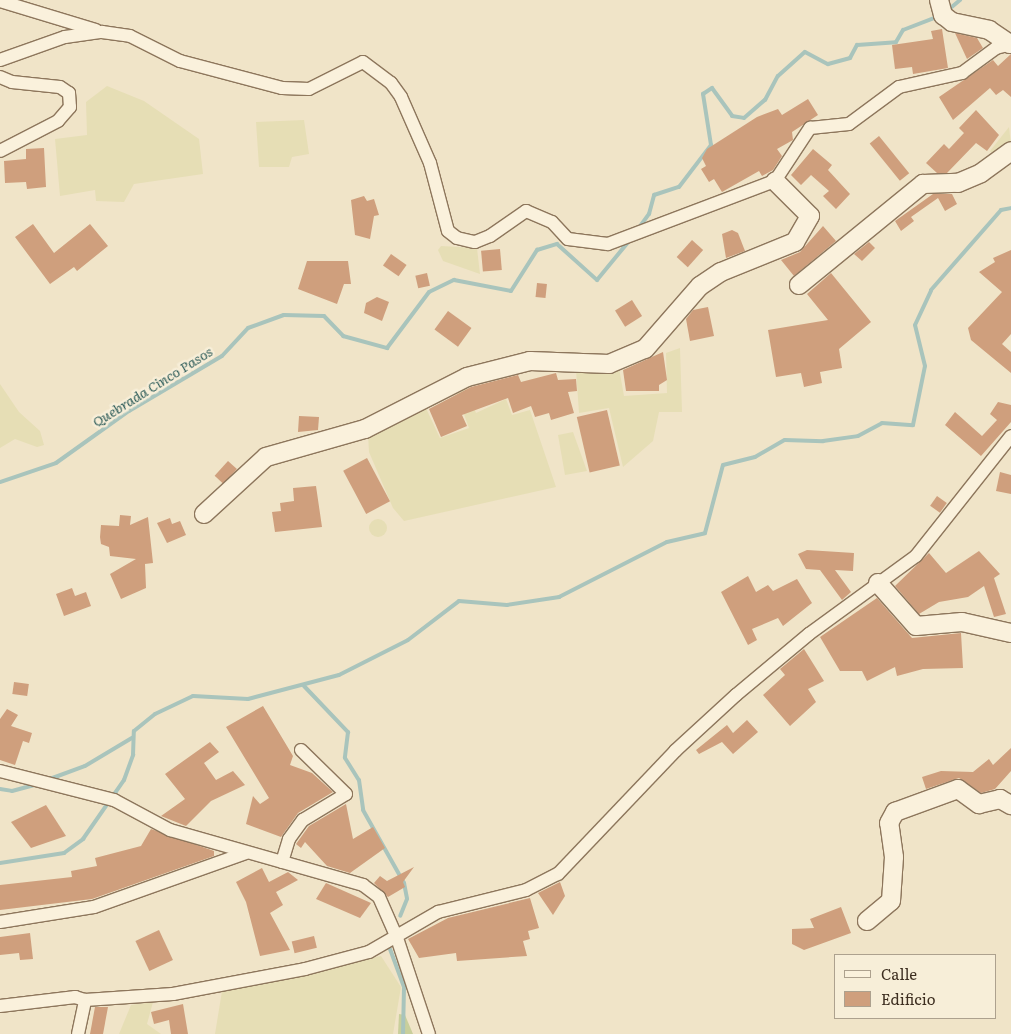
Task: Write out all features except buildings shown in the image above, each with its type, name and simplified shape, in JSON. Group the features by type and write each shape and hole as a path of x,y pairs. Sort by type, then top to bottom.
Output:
{"street":[{"path":"0,1 102,32 130,36 180,61 282,88 309,89 363,62 391,83 401,97 430,162 448,231 457,238 474,242 490,236 526,211 552,222 568,238 608,244 775,181 810,128 849,124 899,87 962,74 1010,44 990,30 952,22 943,15 939,0"},
{"path":"0,60 65,37 102,32"},
{"path":"0,77 60,87 69,93 70,107 58,121 0,151"},
{"path":"798,285 923,184 958,183 982,174 1011,151"},
{"path":"204,514 266,457 365,429 467,377 530,361 609,364 645,349 700,286 721,272 795,242 810,216 775,181"},
{"path":"0,1006 66,997 85,1000 173,994 305,969 369,952 397,938 438,912 526,890 558,874 675,751 729,701 878,583 916,556 1011,436"},
{"path":"878,583 916,626 962,622 1011,633"},
{"path":"282,862 289,839 303,820 346,794 301,750"},
{"path":"6,773 61,785 111,800 170,830 364,885 378,897 397,938 428,1034"},
{"path":"867,921 891,901 894,857 889,823 895,812 958,789 979,804 1000,799 1011,805"},
{"path":"0,922 94,907 246,852"},
{"path":"78,1034 85,1000"}],"shaded area":[{"path":"107,86 144,101 199,139 203,174 134,184 124,202 96,201 95,190 60,196 55,139 87,135 86,102"},
{"path":"304,120 309,154 292,157 289,167 259,167 256,122"},
{"path":"1009,127 1011,144 996,158 990,151"},
{"path":"441,246 477,248 480,274 443,261 438,250"},
{"path":"680,348 682,412 659,412 653,441 623,467 609,408 579,413 576,370 619,368 624,396 667,393 666,353"},
{"path":"464,382 476,413 506,399 512,415 530,410 556,487 404,521 393,508 369,452 368,434 423,402 440,438 469,428 454,387"},
{"path":"0,384 19,412 40,431 44,445 37,447 15,439 0,448"},
{"path":"573,432 587,471 565,475 558,435"},
{"path":"378,519 384,522 387,528 384,534 378,537 372,534 369,528 372,522"},
{"path":"381,956 401,987 393,1034 215,1034 222,991"},
{"path":"153,1002 147,1024 161,1034 119,1034 131,1005"}],"green space":[{"path":"399,1014 405,1015 413,1034 398,1034"}],"waterway":[{"name":"Quebrada Cinco Pasos","path":"947,11 960,0"},
{"name":"Quebrada Cinco Pasos","path":"638,229 649,214 654,195 679,187 711,145 703,94 712,88 732,116 744,118 765,100 778,76 805,52 828,64 850,58 857,45 896,42 903,30 940,16"},
{"path":"0,863 64,853 83,839 124,780 133,755 134,731 155,714 193,696 248,699 339,675 408,640 459,601 507,605 559,597 667,542 705,533 723,465 755,457 785,440 823,441 858,436 882,423 913,425 925,366 915,325 931,290 1001,210 1011,208"},
{"name":"Quebrada Cinco Pasos","path":"0,482 56,463 129,411 222,356 248,328 284,315 324,316 343,336 387,348 429,292 454,280 511,291 537,250 557,244 597,280 629,241"},
{"path":"304,686 348,732 345,758 359,780 363,810 404,883 407,899 400,916"},
{"path":"47,780 85,766 132,738"},
{"path":"0,789 12,791 39,784"},
{"path":"390,949 404,987 403,1034"}]}
